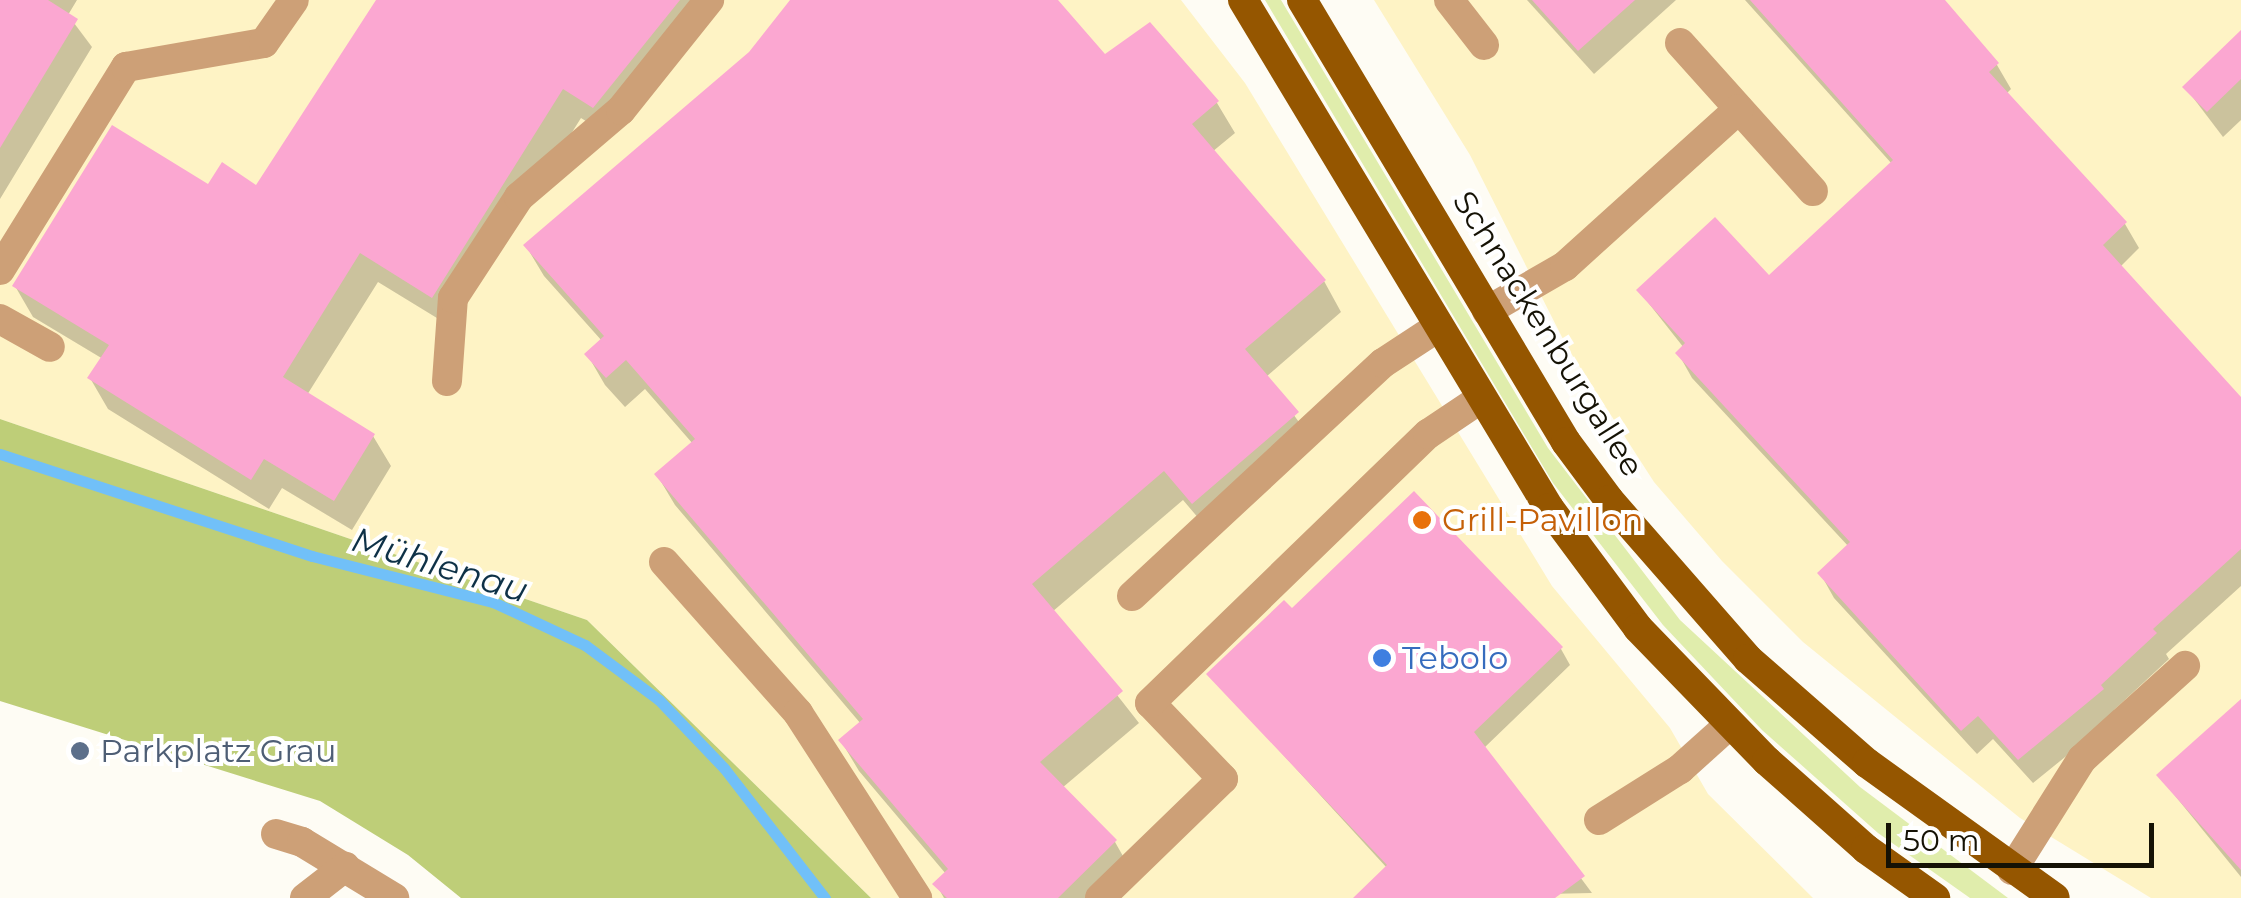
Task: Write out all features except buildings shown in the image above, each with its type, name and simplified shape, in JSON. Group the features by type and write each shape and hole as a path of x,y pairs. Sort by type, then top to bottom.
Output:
{"main road":[{"path":"1243,0 1480,399 1549,508 1638,628 1729,724 1866,849 1935,898"},
{"name":"Schnackenburgallee","path":"1302,0 1566,442 1722,632 1867,763 2055,898"}],"lane":[{"path":"0,270 126,67 264,43 294,0"},
{"path":"447,382 453,298 519,197 621,110 709,0"},
{"path":"1450,0 1484,45"},
{"path":"1680,42 1813,191"},
{"path":"1487,311 1565,266 1738,108"},
{"path":"0,319 50,347"},
{"path":"1132,596 1384,363 1438,327"},
{"path":"1100,898 1223,779 1150,703 1428,434 1480,399"},
{"path":"664,562 798,713 917,898"},
{"path":"2012,870 2082,759 2186,666"},
{"path":"1599,820 1680,769 1729,724"},
{"path":"276,834 346,867 394,898"},
{"path":"305,898 346,867"}],"shaded area":[{"path":"0,0 1181,0 1245,83 1552,586 1670,728 1708,794 1813,898 871,898 587,620 0,419"},
{"path":"1374,0 2241,0 2241,898 2151,898 2020,818 1803,642 1722,561 1654,482 1567,347 1470,155"}],"green space":[{"path":"1265,0 1281,0 1548,448 1680,620 1860,787 2008,898 1970,898 1878,833 1762,730 1663,625 1553,483"},
{"path":"0,419 587,620 871,898 461,898 408,855 320,801 0,701"}],"waterway":[{"name":"Mühlenau","path":"0,454 312,556 493,602 585,645 659,700 724,768 825,898"}],"place":[{"name":"Grill-Pavillon","path":"1422,520"},
{"name":"Tebolo","path":"1382,658"},
{"name":"Parkplatz Grau","path":"80,751"}]}
